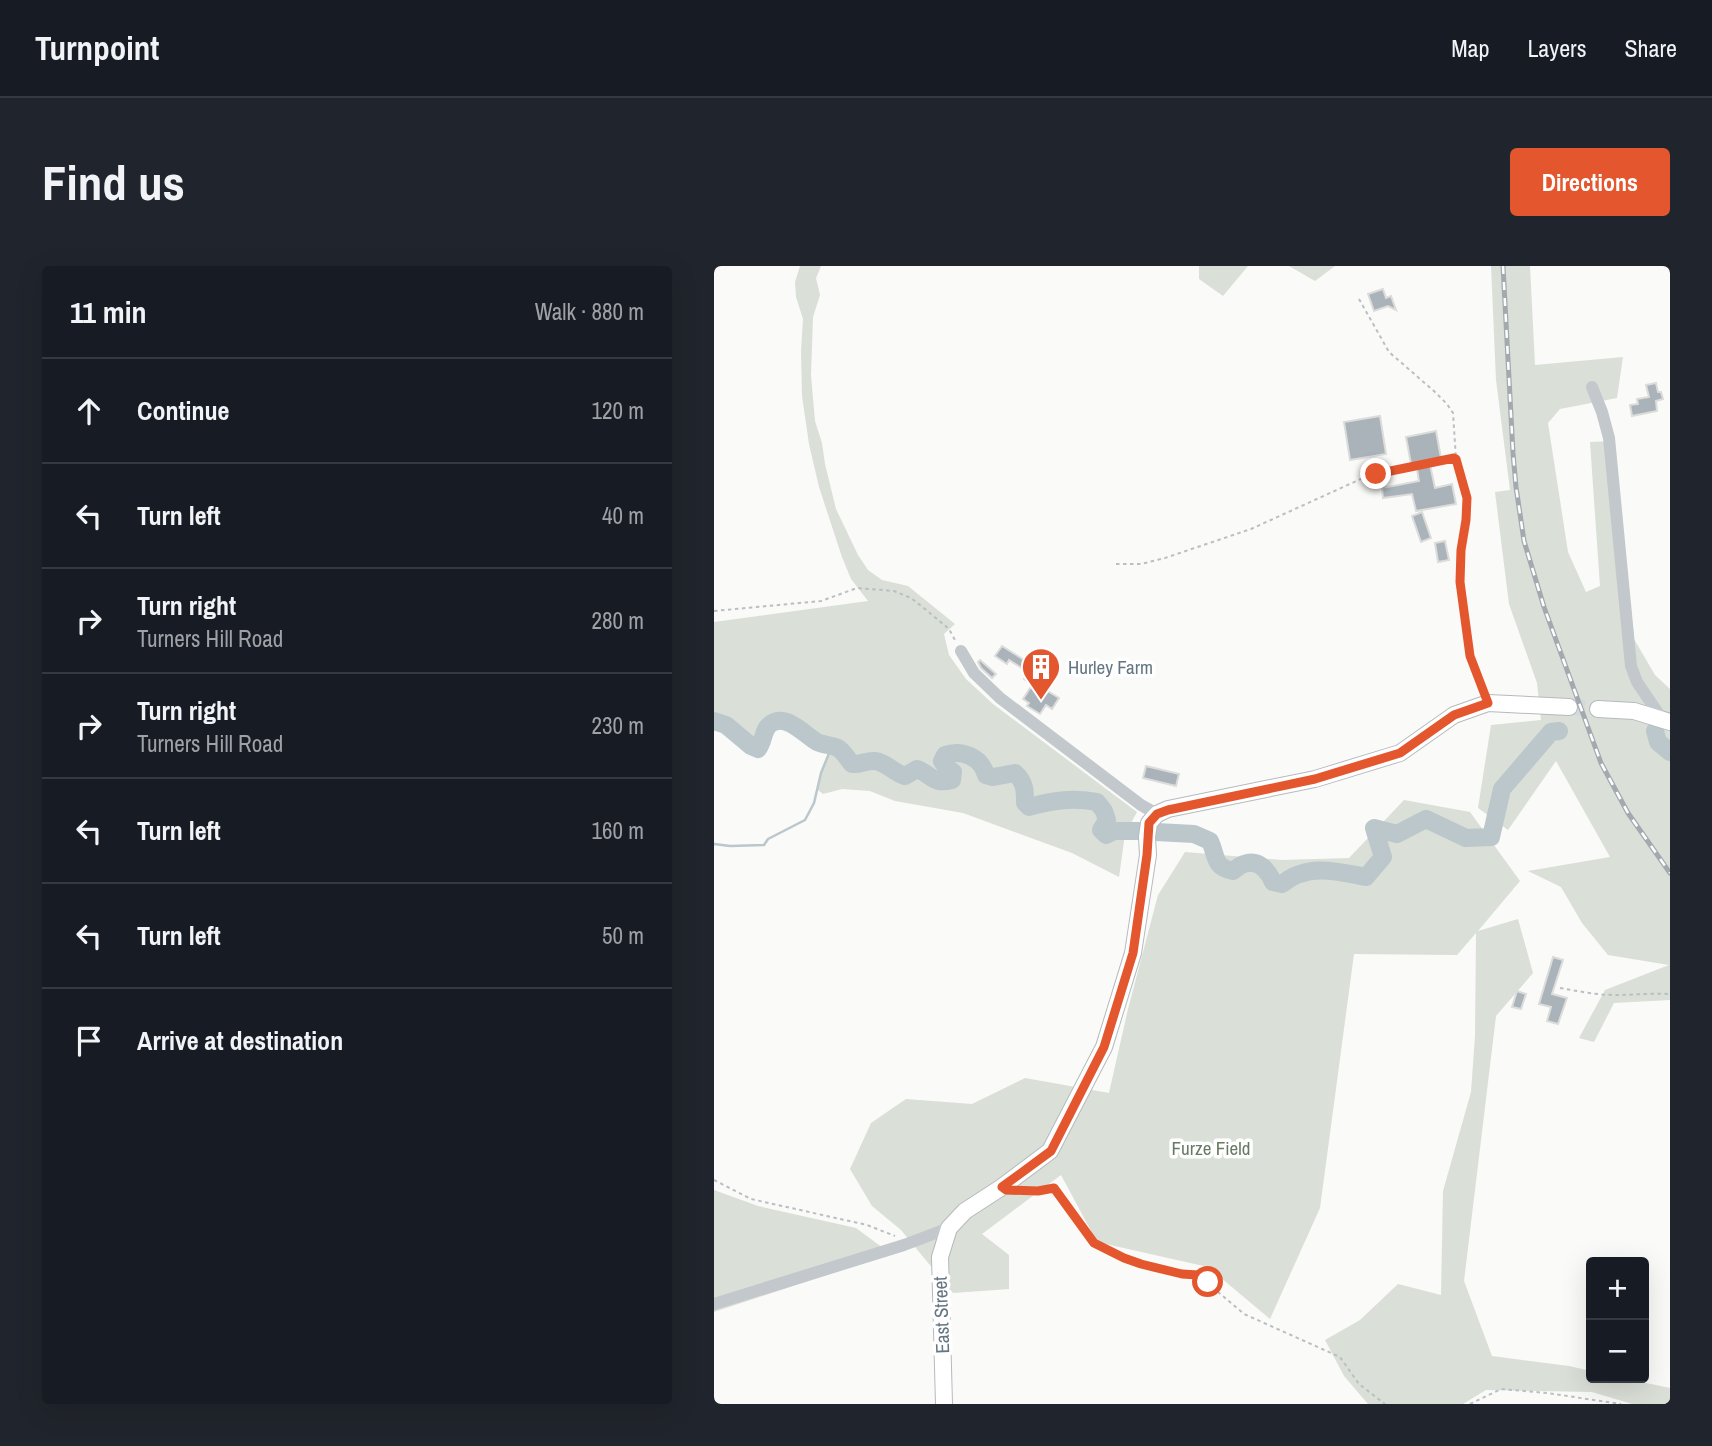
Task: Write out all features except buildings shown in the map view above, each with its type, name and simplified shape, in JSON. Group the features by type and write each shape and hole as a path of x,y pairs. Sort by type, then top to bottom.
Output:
{"main road":[{"path":"949,1228 965,1211 1051,1151 1104,1047 1133,953 1149,823 1157,814 1315,779 1400,753 1454,715 1488,703 1569,707"},
{"path":"1598,709 1634,711 1666,721"},
{"name":"East Street","path":"944,1404 940,1257 949,1228"}],"street":[{"path":"1592,387 1609,438 1631,666 1637,682 1666,721"},
{"path":"961,651 974,673 1000,698 1141,805 1157,814"},
{"path":"714,1304 904,1245 949,1228"}],"path":[{"path":"1359,299 1389,352 1435,392 1452,413 1456,459 1467,498 1460,582 1470,656 1488,703"},
{"path":"1116,564 1141,564 1165,558 1251,529 1363,478 1456,459"},
{"path":"714,611 821,601 857,588 894,591 911,598 949,629 961,651"},
{"path":"1560,988 1592,994 1670,995"},
{"path":"714,1180 751,1199 867,1225 903,1239 904,1245"},
{"path":"1002,1187 1006,1190 1038,1191 1054,1188 1094,1243 1141,1264 1198,1275 1244,1314 1340,1357 1359,1384 1385,1404"},
{"path":"1471,1404 1501,1390 1547,1392 1621,1404"}],"green space":[{"path":"800,266 821,266 816,278 820,295 813,317 811,375 815,421 836,509 858,555 868,570 882,580 908,586 955,624 944,634 949,655 966,679 993,704 1137,812 1125,834 1119,877 1072,853 963,813 895,801 870,791 842,789 823,794 818,790 831,746 821,744 789,723 776,721 768,726 758,749 726,725 714,721 714,622 868,601 851,579 842,557 819,487 809,444 802,396 803,319 796,297 795,282"},
{"path":"1199,266 1248,266 1223,296 1199,279"},
{"path":"1289,266 1335,266 1315,281"},
{"path":"1491,266 1530,266 1535,365 1623,357 1617,398 1560,409 1548,423 1568,552 1586,592 1600,586 1590,442 1614,441 1634,639 1655,675 1670,689 1670,1000 1614,1003 1594,1042 1579,1038 1605,990 1669,965 1608,955 1582,923 1561,887 1528,871 1610,857 1556,761 1508,830 1478,808 1491,725 1541,720 1537,683 1509,604 1495,492 1510,490 1496,380"},
{"name":"Furze Field","path":"1404,800 1470,812 1520,881 1478,931 1518,919 1533,973 1496,1016 1464,1281 1492,1356 1586,1370 1586,1383 1646,1383 1670,1388 1670,1404 1632,1404 1592,1392 1486,1390 1463,1404 1368,1404 1344,1376 1325,1340 1360,1320 1398,1284 1441,1295 1443,1191 1471,1092 1475,1036 1476,933 1457,955 1354,954 1320,1208 1270,1319 1208,1267 1097,1242 1061,1175 982,1234 1009,1255 1009,1289 953,1293 901,1230 872,1206 850,1169 871,1123 906,1099 972,1104 1025,1078 1109,1093 1158,895 1185,852 1282,860 1349,858"},
{"path":"714,1190 758,1206 856,1228 891,1254 714,1312"}],"waterway":[{"path":"714,721 726,725 758,749 770,724 785,722 797,727 817,742 838,748 852,764 879,762 905,776 917,769 940,781 952,780 953,772 942,761 945,755 964,754 980,763 986,775 993,777 1015,773 1023,783 1025,803 1029,807 1063,800 1097,802 1107,820 1101,830 1106,835 1114,831 1139,831"},
{"path":"1156,832 1194,834 1210,841 1222,867 1233,871 1243,864 1258,864 1266,870 1273,882 1282,884 1302,873 1322,870 1366,877 1383,857 1374,828 1397,834 1426,819 1466,838 1491,837 1502,789 1551,732 1559,731"},
{"path":"1655,731 1658,742 1670,752"},
{"path":"714,844 764,845 768,839 805,820 814,803 821,773 832,746"}],"tunnel":[{"path":"1569,707 1598,709"}],"railway":[{"path":"1503,266 1513,453 1524,541 1544,607 1601,763 1628,813 1670,873"}],"place":[{"name":"Hurley Farm","path":"1041,701"}],"route":[{"path":"1208,1282 1198,1275 1141,1264 1094,1243 1054,1188 1038,1191 1006,1190 1002,1187 1051,1151 1104,1047 1133,953 1149,823 1157,814 1315,779 1400,753 1454,715 1488,703 1470,656 1460,582 1467,498 1456,459 1376,474"}]}
